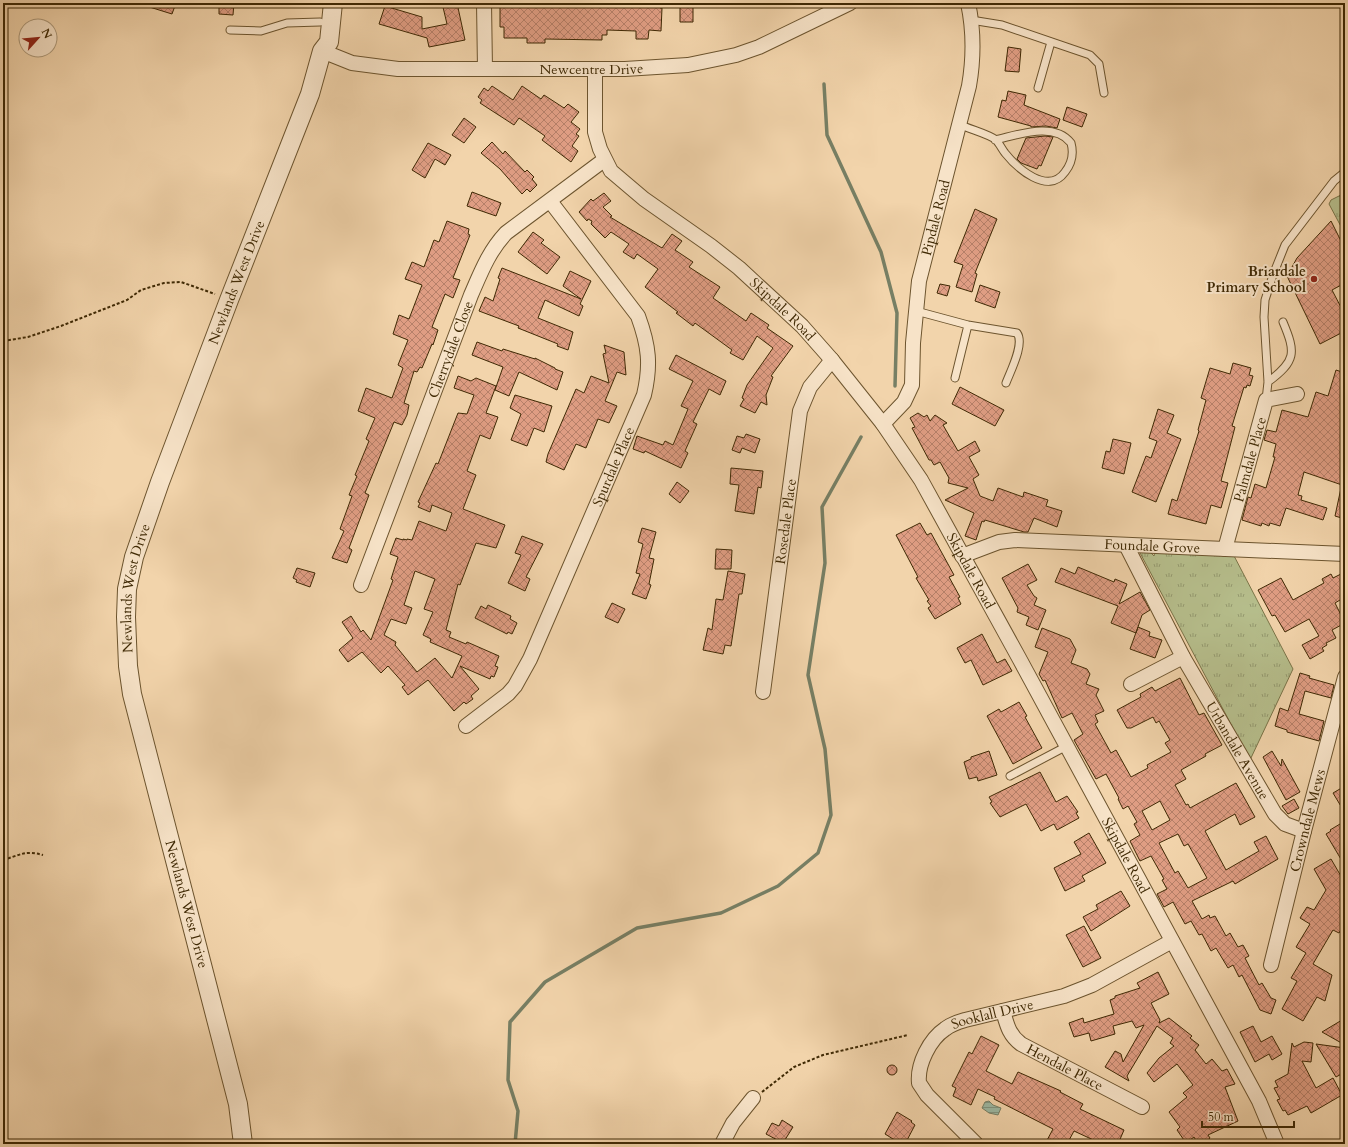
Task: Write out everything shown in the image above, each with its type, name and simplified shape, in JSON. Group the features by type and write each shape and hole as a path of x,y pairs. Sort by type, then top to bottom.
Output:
{"street":[{"name":"Newlands West Drive","path":"321,3 320,41 322,51"},
{"name":"Newlands West Drive","path":"244,1144 238,1104 132,694 126,642 127,589 136,550 229,300 310,94 322,51 329,42 331,35 333,3"},
{"path":"484,3 485,69"},
{"name":"Newcentre Drive","path":"322,51 352,63 398,69 625,69 688,65 736,55 778,39 850,3"},
{"name":"Pipdale Road","path":"883,424 904,402 912,385 913,343 916,310 924,260 972,68 973,35 968,3"},
{"name":"Skipdale Road","path":"595,69 595,132 604,160 611,171 628,187 712,246 739,268 802,326 832,360 883,424 921,480 1067,746 1258,1101 1277,1144"},
{"name":"Cherrydale Close","path":"361,585 468,302 487,257 494,246 506,233 604,160"},
{"name":"Spurdale Place","path":"466,726 508,694 515,686 530,659 644,396 649,375 649,355 646,336 638,316 550,201"},
{"name":"Rosedale Place","path":"763,692 800,411 810,387 832,360"},
{"name":"Palmdale Place","path":"1224,549 1266,400 1297,394"},
{"name":"Foundale Grove","path":"962,556 1007,540 1345,554"},
{"name":"Urbandale Avenue","path":"1126,545 1183,657 1275,814 1285,824 1304,831"},
{"path":"1131,684 1183,657"},
{"name":"Crowndale Mews","path":"1271,965 1304,831 1345,677"},
{"name":"Sooklall Drive","path":"976,1144 921,1088 919,1083 919,1070 934,1040 947,1028 965,1020 1064,996 1082,990 1172,941"},
{"name":"Hendale Place","path":"1003,1011 1010,1034 1021,1044 1142,1107"},
{"path":"722,1144 733,1123 753,1098"}],"lane":[{"path":"971,20 1002,25 1090,55 1099,64 1104,93"},
{"path":"230,30 261,31 287,23 320,22"},
{"path":"1038,88 1051,42"},
{"path":"959,124 995,140 1018,167 1038,180 1054,181 1065,173 1072,160 1071,143 1060,134 1035,131 995,140"},
{"path":"1266,400 1268,382 1264,317 1265,300 1273,274 1285,246 1334,181 1345,172"},
{"path":"916,310 968,325 1015,332 1019,336 1018,351 1006,383"},
{"path":"1268,382 1280,374 1291,359 1291,343 1283,322"},
{"path":"955,378 968,325"},
{"path":"1010,776 1067,746"}],"path":[{"path":"3,341 28,337 61,326 127,300 141,290 164,282 181,282 229,300"},
{"path":"3,860 21,853 31,852 43,855"},
{"path":"753,1098 794,1067 823,1055 908,1035"}],"green space":[{"path":"1345,193 1345,234 1329,204 1331,200"},
{"path":"1156,547 1232,552 1293,669 1250,760 1139,551 1143,553 1147,549 1154,556"}],"shaded area":[{"path":"989,1101 993,1105 1001,1108 998,1115 989,1113 982,1108 985,1102"}],"building":[{"path":"143,3 176,3 172,14 143,5"},
{"path":"219,3 234,3 233,15 219,14"},
{"path":"442,3 457,3 465,40 429,47 427,38 379,24 385,6 422,17 422,29 447,24"},
{"path":"500,3 607,3 646,5 646,3 660,3 660,8 662,8 661,31 649,30 648,39 636,39 636,31 607,30 607,35 602,35 602,40 545,39 545,43 527,43 527,38 504,38 504,27 500,27"},
{"path":"680,3 693,3 693,22 680,22"},
{"path":"1008,47 1021,49 1019,72 1005,71"},
{"path":"492,86 513,100 522,86 541,99 544,95 564,108 568,104 579,112 571,122 580,129 576,134 579,136 572,146 578,151 571,162 542,140 545,136 519,118 514,125 480,103 482,100 478,97 484,88 488,91"},
{"path":"1008,91 1026,95 1024,105 1060,119 1057,128 1046,126 1031,127 998,117 1002,100 1006,101"},
{"path":"1067,107 1087,114 1082,127 1063,120"},
{"path":"464,118 476,127 464,143 452,135"},
{"path":"1045,136 1053,137 1041,166 1039,165 1037,169 1021,163 1017,159 1026,138"},
{"path":"492,142 503,154 505,151 525,172 527,170 534,177 532,179 537,185 530,192 527,189 522,194 500,169 481,153"},
{"path":"428,143 451,155 445,165 435,159 425,178 412,170"},
{"path":"472,192 501,203 496,216 467,206"},
{"path":"604,193 611,201 603,207 612,216 610,217 662,248 672,234 682,241 675,250 693,262 689,267 720,287 713,298 746,321 751,313 769,325 767,328 793,346 771,376 773,377 766,395 767,405 761,402 755,413 740,406 744,399 742,398 747,385 773,348 757,336 743,360 730,353 732,350 695,323 693,326 676,313 678,312 645,287 658,269 637,254 634,259 623,252 629,244 611,232 605,238 591,224 592,221 588,219 587,221 579,212 591,199 593,201"},
{"path":"975,209 997,219 975,273 977,274 972,292 956,287 963,265 954,262"},
{"path":"447,221 469,229 468,234 470,235 453,278 460,280 453,298 445,294 432,327 438,330 433,345 432,344 422,368 420,367 417,372 414,371 404,403 409,405 407,415 402,425 394,422 365,493 369,495 349,548 352,550 347,563 332,558 344,531 340,529 352,496 349,495 357,476 355,475 369,441 366,439 375,418 358,411 366,388 392,398 403,368 398,365 408,340 393,334 399,315 409,319 422,285 405,279 412,262 424,267 434,240 439,242"},
{"path":"1331,221 1345,249 1345,283 1332,290 1345,315 1345,331 1320,344 1287,276 1297,258"},
{"path":"533,232 544,240 541,243 560,257 547,274 518,252"},
{"path":"502,268 581,299 563,286 570,271 591,281 580,304 583,306 579,316 545,300 538,318 573,332 568,350 557,346 558,344 518,328 519,326 479,311 485,297 493,301 500,279 498,278"},
{"path":"940,284 950,286 947,296 937,293"},
{"path":"980,285 1000,292 995,308 975,301"},
{"path":"477,342 502,351 503,349 535,358 563,372 557,390 519,372 509,396 495,390 503,367 472,355"},
{"path":"604,345 624,352 626,375 617,372 605,401 617,406 609,423 598,419 586,448 576,444 564,470 546,462 548,454 576,389 584,393 591,376 609,383 603,354 606,353"},
{"path":"676,355 726,381 720,395 709,389 693,422 697,424 685,451 688,453 681,468 645,451 644,453 633,449 637,436 663,445 665,441 673,445 688,409 681,406 693,381 669,369"},
{"path":"1233,363 1251,368 1249,375 1253,376 1250,386 1247,385 1246,388 1244,387 1232,426 1235,427 1221,481 1228,483 1221,508 1211,505 1206,524 1168,514 1172,499 1177,501 1199,431 1206,400 1201,398 1210,368 1230,374"},
{"path":"1336,370 1345,373 1345,486 1304,472 1298,495 1302,496 1301,500 1327,508 1323,520 1286,508 1280,526 1270,523 1269,526 1262,523 1261,526 1242,520 1248,497 1251,498 1255,484 1266,488 1275,457 1273,457 1276,444 1264,440 1267,430 1276,432 1282,410 1308,417 1316,392 1328,396"},
{"path":"458,376 471,381 476,378 496,386 486,413 498,417 490,439 480,435 467,471 476,475 463,509 505,525 496,548 476,543 460,585 458,584 446,630 451,632 449,637 466,644 467,642 499,656 495,666 498,667 494,677 491,676 490,679 460,666 479,689 471,696 473,699 466,704 464,702 454,711 428,680 408,695 402,687 405,685 388,666 381,673 362,652 348,662 339,650 353,638 342,622 351,616 361,632 363,630 371,640 393,580 391,579 398,557 390,554 396,538 412,540 419,521 446,531 452,513 432,505 430,512 418,507 420,503 418,502 436,463 438,464 458,413 467,414 474,395 454,388","holes":["415,571 435,579 424,609 433,612 423,635 431,639 430,642 462,656 452,678 435,658 417,672 395,645 396,642 384,635 391,619 406,624 412,608 404,605"]},
{"path":"960,387 1004,410 995,426 952,404"},
{"path":"515,395 552,406 544,432 534,428 527,446 511,440 521,414 510,408"},
{"path":"1158,409 1174,415 1167,433 1181,439 1156,502 1132,492 1146,456 1151,458 1157,441 1149,438"},
{"path":"918,413 924,417 927,415 930,421 935,415 947,423 943,425 958,451 975,441 980,451 969,457 979,475 973,479 980,496 993,501 998,488 1023,497 1024,492 1048,500 1046,506 1062,511 1057,527 1034,518 1028,532 1024,532 985,520 984,522 982,521 976,540 965,536 974,513 945,500 968,488 948,483 949,478 940,462 934,465 931,460 929,460 912,428 915,427 910,418"},
{"path":"746,434 760,439 755,453 742,448 740,453 732,450 737,436 744,438"},
{"path":"1113,439 1131,443 1124,474 1102,468 1106,451 1110,452"},
{"path":"731,468 763,471 761,488 758,487 754,514 735,511 739,485 730,484"},
{"path":"677,482 689,491 680,503 669,494"},
{"path":"1341,488 1345,489 1345,519 1335,516"},
{"path":"920,523 927,535 931,533 954,575 949,577 960,597 958,598 961,604 935,619 928,608 931,606 927,601 929,600 916,578 918,577 896,535"},
{"path":"642,528 656,532 649,558 654,559 649,584 651,585 646,599 632,594 640,574 636,573 643,544 638,542"},
{"path":"522,536 543,544 526,577 530,579 525,591 508,583 521,555 515,553"},
{"path":"716,549 732,550 731,569 715,569"},
{"path":"1028,564 1037,580 1027,585 1037,598 1034,605 1046,610 1038,630 1026,625 1029,617 1017,612 1018,608 1002,578"},
{"path":"1078,567 1114,582 1115,579 1127,584 1119,604 1140,592 1150,610 1142,615 1136,633 1111,623 1118,606 1055,582 1061,568 1075,574"},
{"path":"297,568 315,573 310,587 296,582 297,580 293,578"},
{"path":"728,571 745,574 742,594 739,594 731,646 725,645 723,654 703,650 708,628 712,630 716,599 723,600"},
{"path":"1345,572 1345,597 1335,603 1345,623 1332,630 1336,638 1326,643 1327,645 1322,648 1324,651 1310,659 1302,645 1319,636 1309,619 1285,632 1275,615 1272,616 1258,590 1281,578 1293,600 1324,583 1322,579 1331,574 1333,578"},
{"path":"612,603 625,609 618,623 605,617"},
{"path":"488,605 511,616 510,619 517,623 512,634 508,632 507,634 475,618 481,606 486,609"},
{"path":"1138,627 1150,632 1149,636 1162,640 1155,658 1130,649"},
{"path":"1042,628 1070,639 1076,650 1071,663 1087,669 1090,674 1086,684 1099,689 1096,695 1104,711 1095,715 1098,722 1095,724 1111,753 1116,750 1131,777 1148,768 1147,765 1171,752 1165,743 1170,740 1159,721 1156,723 1153,717 1131,728 1127,728 1117,710 1141,697 1140,694 1152,687 1155,691 1180,678 1199,715 1204,713 1222,745 1181,770 1186,779 1175,785 1186,805 1188,804 1190,808 1236,783 1255,817 1240,825 1235,814 1205,831 1226,870 1259,851 1254,842 1266,836 1278,859 1235,884 1233,881 1192,901 1202,919 1209,915 1210,918 1215,916 1226,936 1230,933 1238,947 1243,945 1249,956 1245,958 1259,985 1262,983 1271,998 1276,1000 1271,1014 1260,1010 1242,975 1239,977 1233,965 1228,968 1216,948 1211,951 1202,934 1199,935 1191,921 1185,924 1173,902 1164,907 1157,894 1167,889 1162,880 1164,879 1151,856 1140,861 1130,841 1140,835 1134,824 1137,822 1128,806 1123,809 1118,799 1119,798 1106,774 1096,779 1074,740 1083,734 1072,713 1062,718 1045,680 1043,681 1039,674 1048,652 1035,647","holes":["1160,801 1170,820 1152,830 1142,811","1178,834 1184,846 1188,844 1207,878 1188,888 1178,871 1175,873 1159,843"]},
{"path":"982,634 997,663 1005,659 1012,671 983,685 971,660 965,663 957,648"},
{"path":"1300,673 1310,676 1309,678 1334,685 1331,698 1305,691 1299,714 1324,721 1319,741 1287,732 1287,730 1275,726 1280,708 1288,711"},
{"path":"1019,702 1027,716 1025,717 1042,748 1013,764 987,716 999,709 1001,712"},
{"path":"989,751 997,775 978,781 977,777 969,779 964,762 971,759 971,757"},
{"path":"1272,751 1281,766 1282,759 1300,792 1286,800 1263,757"},
{"path":"1040,772 1056,802 1067,796 1078,812 1076,813 1079,818 1057,830 1054,824 1041,831 1026,804 1000,817 990,803 992,802 989,797"},
{"path":"1345,786 1345,813 1333,793"},
{"path":"1294,799 1299,808 1288,814 1282,806"},
{"path":"1345,821 1345,866 1326,834"},
{"path":"1089,833 1106,863 1082,876 1085,881 1065,891 1054,868 1081,854 1074,842"},
{"path":"1331,859 1345,883 1345,923 1339,933 1333,930 1313,964 1332,975 1325,1001 1317,997 1303,1021 1282,1009 1297,981 1291,978 1306,953 1296,947 1310,924 1300,918 1307,907 1314,910 1326,890 1314,869"},
{"path":"1121,891 1130,906 1091,931 1083,917 1098,909 1096,905"},
{"path":"1084,926 1101,958 1083,967 1066,935"},
{"path":"1158,972 1169,994 1151,1003 1160,1020 1159,1023 1169,1018 1192,1036 1190,1038 1199,1045 1195,1050 1206,1064 1212,1059 1222,1071 1227,1069 1235,1084 1225,1087 1238,1121 1208,1135 1210,1138 1203,1144 1198,1144 1194,1137 1186,1143 1177,1130 1180,1127 1169,1112 1187,1097 1183,1093 1193,1085 1177,1064 1154,1082 1147,1073 1159,1058 1174,1046 1170,1043 1173,1038 1157,1026 1127,1076 1129,1081 1105,1067 1115,1051 1121,1054 1123,1062 1144,1025 1136,1028 1132,1021 1113,1026 1115,1034 1091,1041 1089,1033 1074,1037 1069,1023 1083,1018 1084,1023 1114,1014 1110,1000 1115,998 1115,996 1140,988 1137,983"},
{"path":"1342,1020 1345,1026 1345,1045 1322,1032"},
{"path":"1253,1026 1261,1042 1272,1036 1282,1054 1272,1060 1269,1054 1255,1062 1240,1032"},
{"path":"981,1036 999,1045 986,1071 1012,1084 1018,1072 1061,1091 1060,1092 1083,1104 1080,1109 1124,1130 1118,1144 1102,1144 1074,1131 1067,1144 1045,1144 1053,1129 994,1099 995,1097 978,1089 971,1105 953,1096 956,1088 952,1086 969,1052 972,1054"},
{"path":"1304,1042 1313,1043 1311,1062 1302,1061 1316,1088 1333,1078 1342,1095 1311,1113 1307,1106 1288,1115 1285,1110 1283,1111 1277,1100 1280,1099 1274,1088 1278,1087 1275,1081 1288,1074 1292,1043 1294,1047"},
{"path":"1316,1044 1345,1048 1345,1072 1336,1077"},
{"path":"890,1065 894,1065 896,1066 896,1074 890,1075 887,1072 887,1068"},
{"path":"897,1112 912,1121 911,1122 915,1125 905,1144 901,1144 885,1134"},
{"path":"782,1120 793,1127 783,1143 766,1134 772,1123 779,1126"}],"waterway":[{"path":"824,84 827,135 881,252 897,313 895,386"},
{"path":"515,1144 518,1111 508,1080 510,1022 545,982 637,928 721,913 778,886 818,853 831,815 825,749 808,675 825,563 822,507 861,437"}],"place":[{"name":"Briardale Primary School","path":"1314,279"}]}
